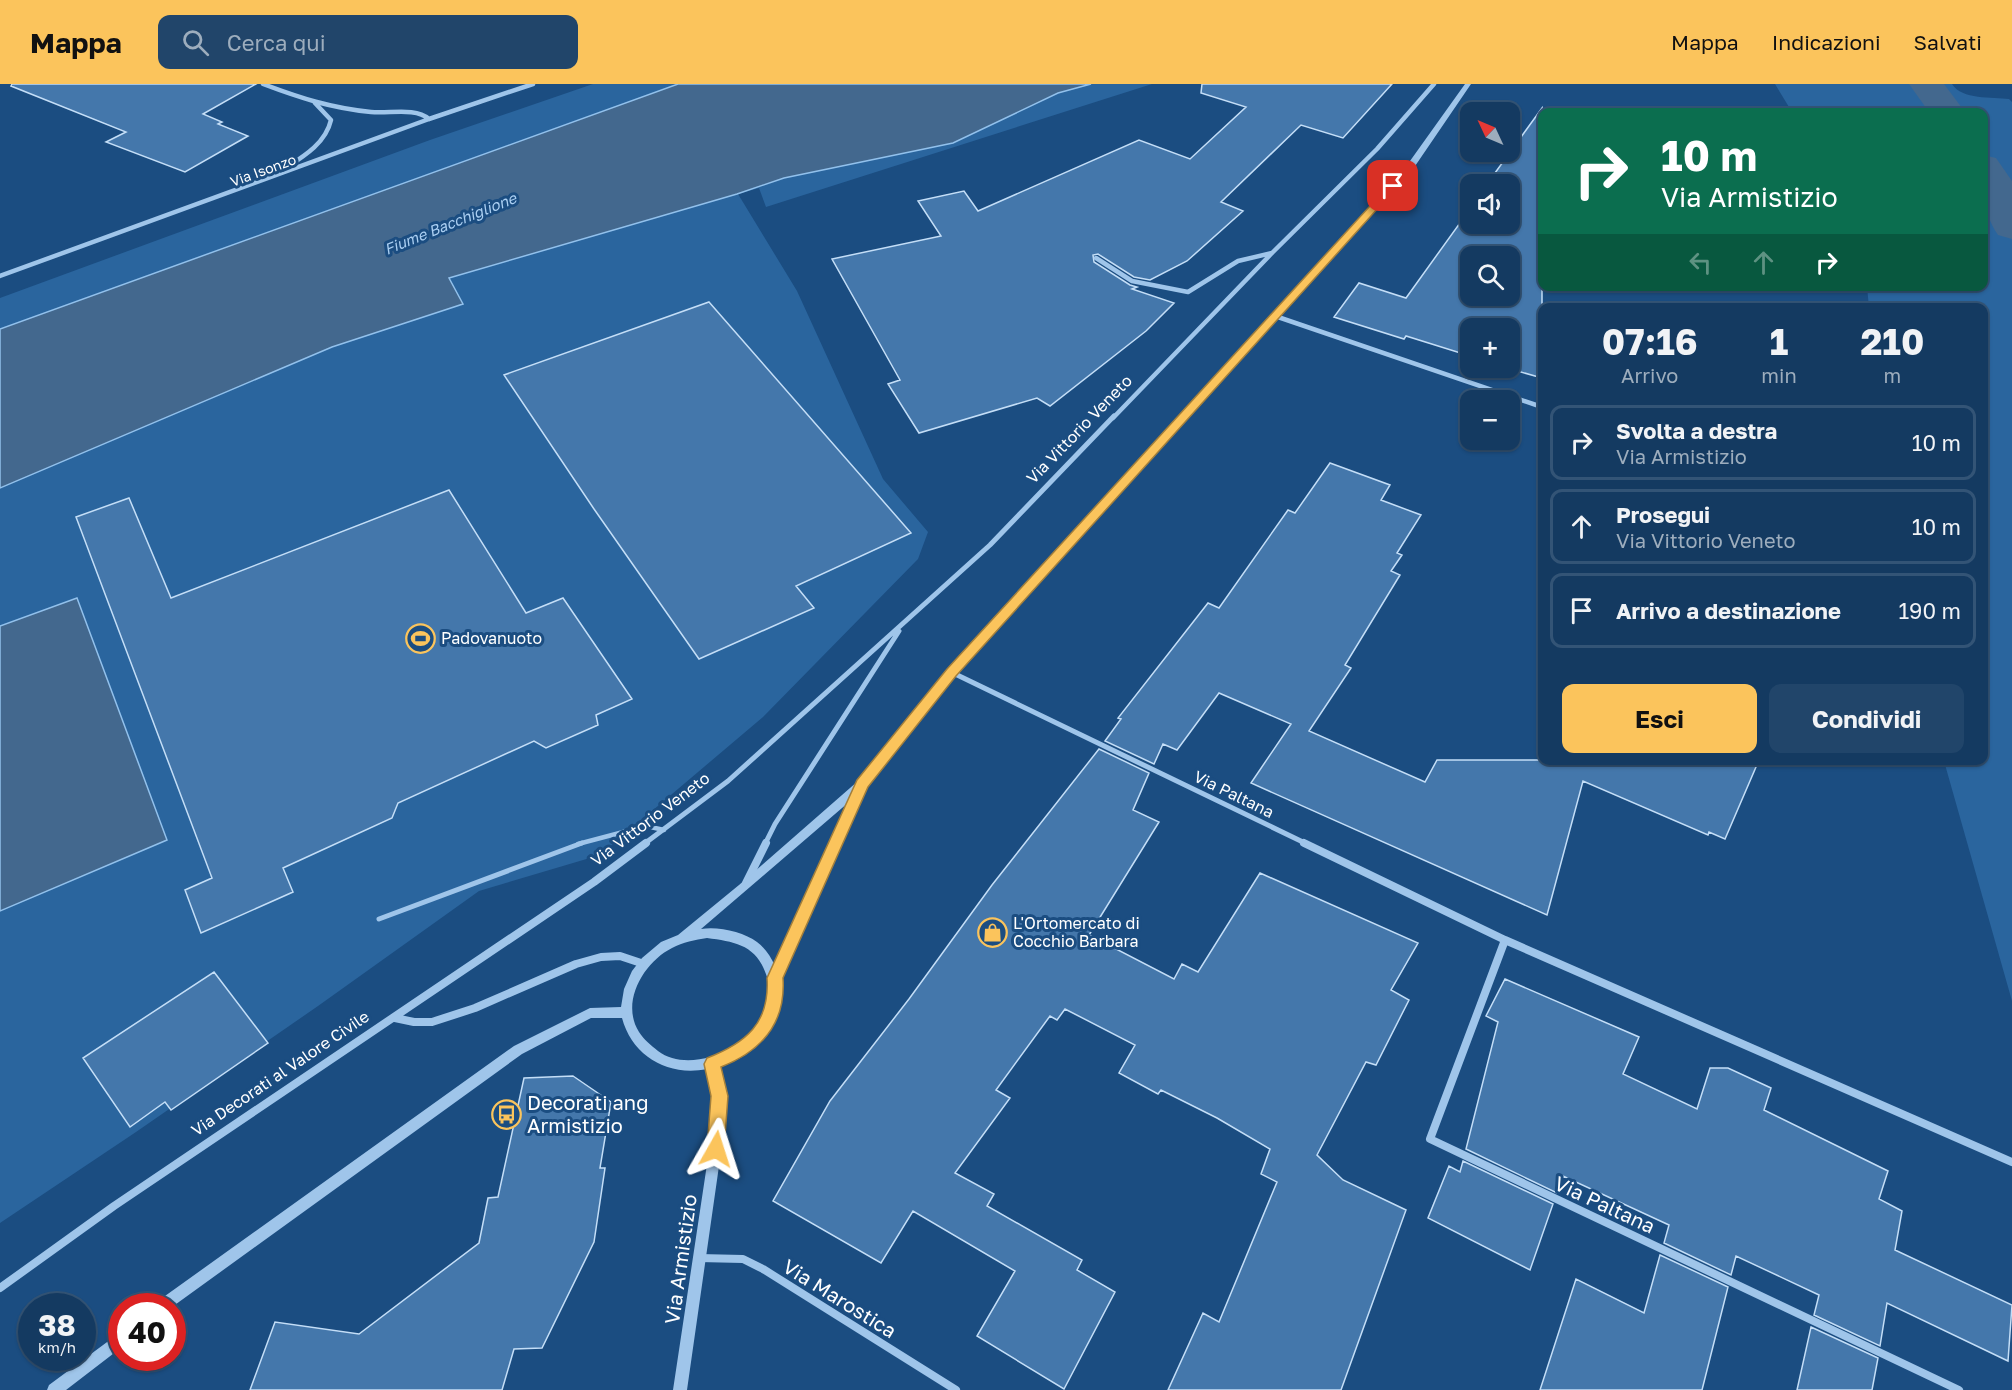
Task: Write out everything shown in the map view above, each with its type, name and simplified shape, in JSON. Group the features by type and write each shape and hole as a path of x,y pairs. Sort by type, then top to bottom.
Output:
{"street":[{"path":"263,84 314,103 372,112 422,113 429,119"},
{"name":"Via Isonzo","path":"0,276 429,119 533,84"},
{"name":"Via Vittorio Veneto","path":"395,1018 594,882 728,781 905,623 990,545 1272,253 1377,148 1434,84"},
{"name":"Via Vittorio Veneto","path":"682,938 862,784 951,672 1408,170 1468,84"},
{"path":"272,178 326,135 331,120 314,103"},
{"path":"1096,258 1132,281 1188,292 1235,261 1258,253 1272,253"},
{"path":"1275,316 1538,406"},
{"name":"Via Vittorio Veneto","path":"743,888 775,824 869,675 905,623"},
{"name":"Via Paltana","path":"951,672 1505,940 2012,1162"},
{"name":"Via Vittorio Veneto","path":"775,978 862,784"},
{"path":"707,933 730,935 751,944 766,959 775,978 776,994 773,1011 764,1028 733,1056 712,1064 687,1066 664,1061 644,1049 631,1032 626,1012 630,986 644,964 661,948 682,938 707,933"},
{"name":"Via Paltana","path":"1505,940 1430,1139 1959,1390"},
{"name":"Via Decorati al Valore Civile","path":"0,1288 272,1099 395,1018 414,1022 432,1022 475,1008 576,964 602,957 620,956 644,964"},
{"path":"181,1293 518,1050 590,1013 626,1012"},
{"name":"Via Armistizio","path":"680,1390 718,1131 719,1096 712,1064"},
{"name":"Via Marostica","path":"699,1258 743,1259 763,1269 956,1390"},
{"path":"54,1390 108,1349"}],"lane":[{"path":"379,919 596,838 646,826 664,830"}],"shaded area":[{"name":"Padovanuoto","path":"593,84 1152,84 766,207 759,188 738,194 797,291 883,479 928,532 918,559 763,717 600,855 479,891 318,1006 0,1223 0,488 332,347 463,303 460,298 329,345 0,476 0,298 430,140"},
{"path":"1775,84 1952,84 1963,93 1986,98 2009,99 2012,102 2012,1001 1945,765 1988,765 1988,303 1869,303 1867,291 1988,291 1988,108 1790,108"}],"water":[{"name":"Fiume Bacchiglione","path":"678,84 1091,84 1058,93 953,143 784,178 737,194 449,278 463,304 332,347 0,488 0,329"},
{"path":"77,598 167,840 0,911 0,626"}],"building":[{"path":"12,84 256,84 203,114 222,122 218,124 248,136 185,172 106,142 126,132 11,86"},
{"path":"1202,84 1392,84 1343,138 1301,125 1221,202 1243,211 1187,261 1150,280 1134,277 1098,254 1093,255 1094,262 1137,287 1132,289 1174,303 1146,331 1050,406 1037,398 919,433 888,384 900,380 832,259 941,236 918,201 964,191 978,211 1139,140 1190,159 1246,107 1201,93"},
{"path":"1538,114 1538,291 1542,291 1542,303 1538,303 1538,377 1520,372 1520,318 1460,318 1460,353 1406,336 1404,339 1334,317 1359,283 1406,298 1460,223 1460,234 1520,234 1520,174 1494,174 1503,162 1520,162 1520,138"},
{"path":"709,302 911,533 796,586 814,608 699,659 504,375"},
{"path":"1330,463 1390,485 1381,500 1421,515 1397,553 1402,555 1391,571 1400,575 1345,665 1351,668 1309,731 1425,782 1437,760 1538,760 1538,765 1757,765 1725,839 1709,832 1708,835 1583,781 1547,915 1251,783 1291,724 1219,693 1177,750 1163,744 1154,764 1105,741 1121,719 1118,718 1208,603 1219,608 1288,510 1295,513"},
{"path":"449,490 526,613 563,598 632,699 596,715 598,725 546,748 534,741 398,803 392,818 283,868 293,892 201,933 185,890 212,878 76,517 129,498 171,598"},
{"path":"1099,749 1149,773 1133,810 1159,822 1089,935 1174,979 1182,964 1198,972 1260,873 1418,943 1391,990 1409,1000 1376,1065 1366,1062 1317,1155 1343,1180 1406,1210 1341,1390 1168,1390 1203,1313 1219,1322 1277,1182 1261,1174 1270,1149 1217,1118 1161,1090 1158,1094 1119,1073 1135,1045 1065,1009 1057,1020 1050,1016 996,1090 1010,1098 955,1173 994,1194 987,1206 1082,1260 1077,1270 1115,1292 1064,1389 977,1336 1015,1271 913,1211 881,1263 773,1201 830,1101 909,999 992,885"},
{"path":"214,972 268,1043 171,1110 165,1102 130,1127 83,1058"},
{"path":"1505,979 1639,1037 1623,1074 1697,1109 1710,1068 1728,1068 1771,1088 1764,1110 1888,1171 1879,1199 1902,1211 1895,1250 2012,1305 2008,1361 1887,1303 1880,1346 1814,1315 1819,1295 1736,1256 1731,1275 1664,1243 1669,1225 1563,1176 1557,1193 1466,1149 1498,1022 1486,1016"},
{"path":"573,1076 611,1102 600,1168 605,1168 594,1242 542,1348 514,1349 502,1390 250,1390 275,1322 359,1334 479,1243 488,1198 498,1197 524,1078"},
{"path":"1463,1161 1553,1204 1530,1270 1428,1218 1449,1166 1460,1172"},
{"path":"1660,1255 1728,1287 1702,1390 1540,1390 1576,1279 1644,1313"},
{"path":"1811,1327 1878,1358 1872,1390 1797,1390"}],"waterway":[{"path":"1926,84 1944,108"},
{"path":"1988,173 1996,185 2012,227"}],"place":[{"name":"Padovanuoto","path":"420,638"},
{"name":"L'Ortomercato di Cocchio Barbara","path":"992,932"},
{"name":"Decorati ang Armistizio","path":"506,1114"}],"route":[{"path":"716,1149 719,1096 712,1064 733,1056 764,1028 773,1011 776,994 775,978 862,784 951,672 1165,440 1393,186"}]}
